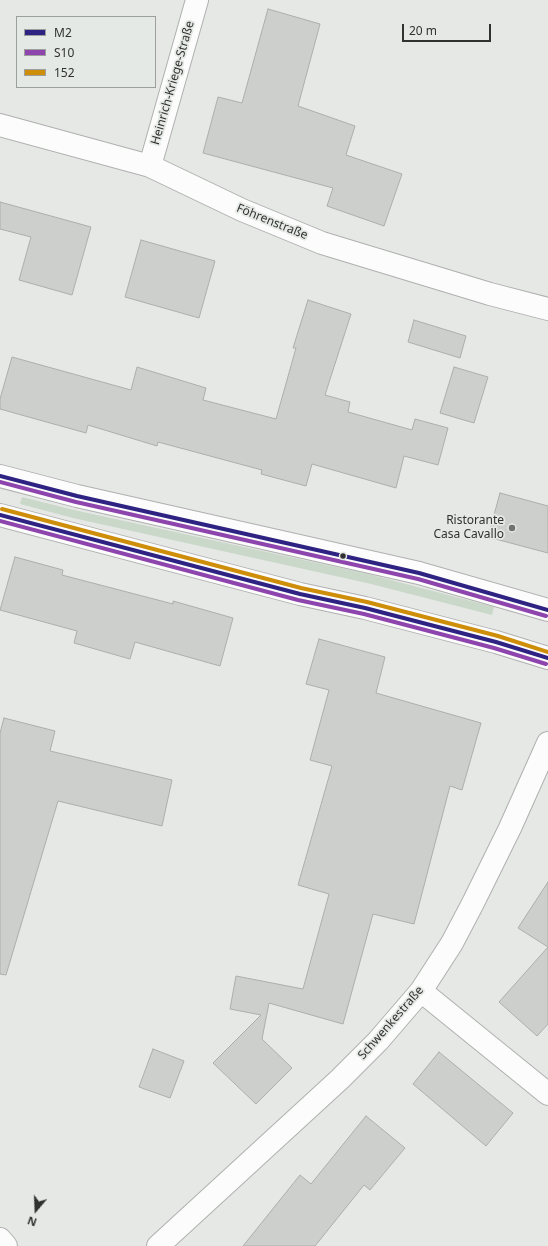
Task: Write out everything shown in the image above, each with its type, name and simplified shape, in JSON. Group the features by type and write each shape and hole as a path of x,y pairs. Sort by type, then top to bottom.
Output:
{"street":[{"name":"Heinrich-Kriege-Straße","path":"150,166 197,0"},
{"name":"Föhrenstraße","path":"0,125 150,166 242,210 322,242 490,294 548,309"},
{"path":"0,476 77,496 419,573 548,610"},
{"path":"0,515 300,594 387,614 496,642 548,658"},
{"name":"Schwenkestraße","path":"158,1246 340,1079 378,1042 421,991 452,943 474,903 548,743"},
{"path":"421,991 548,1094"},
{"path":"0,1239 6,1246"}],"green space":[{"path":"22,497 74,510 368,574 494,607 492,615 367,583 73,518 20,504"}],"building":[{"path":"268,9 320,24 298,106 355,126 346,155 402,174 384,226 327,206 333,188 203,153 218,97 242,103"},
{"path":"0,202 91,227 72,295 19,280 31,237 0,229"},
{"path":"141,240 215,261 199,318 125,297"},
{"path":"308,300 351,314 325,395 350,402 348,412 412,430 415,419 448,428 438,465 404,456 396,488 312,464 306,486 261,474 262,470 158,442 157,446 88,425 86,433 0,409 0,399 12,357 131,390 137,367 206,388 203,400 276,419 296,348 293,348"},
{"path":"414,320 466,336 460,358 408,342"},
{"path":"454,367 488,377 474,423 440,413"},
{"path":"500,493 548,506 548,553 488,537"},
{"path":"15,557 63,570 62,575 173,604 173,601 233,618 220,666 135,642 130,659 74,643 77,631 0,610"},
{"path":"319,639 385,657 376,693 481,723 462,790 450,786 414,924 373,914 343,1024 269,1003 262,1039 292,1068 256,1104 213,1063 261,1015 230,1009 236,976 303,989 329,894 298,885 332,766 310,760 329,690 306,684"},
{"path":"4,718 55,731 50,751 172,780 162,826 58,801 6,975 0,974 0,733"},
{"path":"548,882 548,947 518,928"},
{"path":"548,947 548,1024 537,1036 499,1002"},
{"path":"153,1049 184,1061 170,1098 139,1087"},
{"path":"439,1052 513,1113 486,1146 413,1084"},
{"path":"366,1116 405,1148 370,1190 364,1185 315,1246 243,1246 300,1175 311,1184"}],"transit line":[{"name":"M2","path":"0,476 77,496 419,573 548,610"},
{"name":"S10","path":"0,482 76,502 418,579 546,616"},
{"name":"152","path":"2,509 301,588 367,602 498,636 548,652"},
{"name":"M2","path":"0,515 300,594 365,608 496,642 548,658"},
{"name":"S10","path":"0,521 298,600 364,614 494,648 546,664"}],"place":[{"name":"Ristorante Casa Cavallo","path":"512,528"}]}
